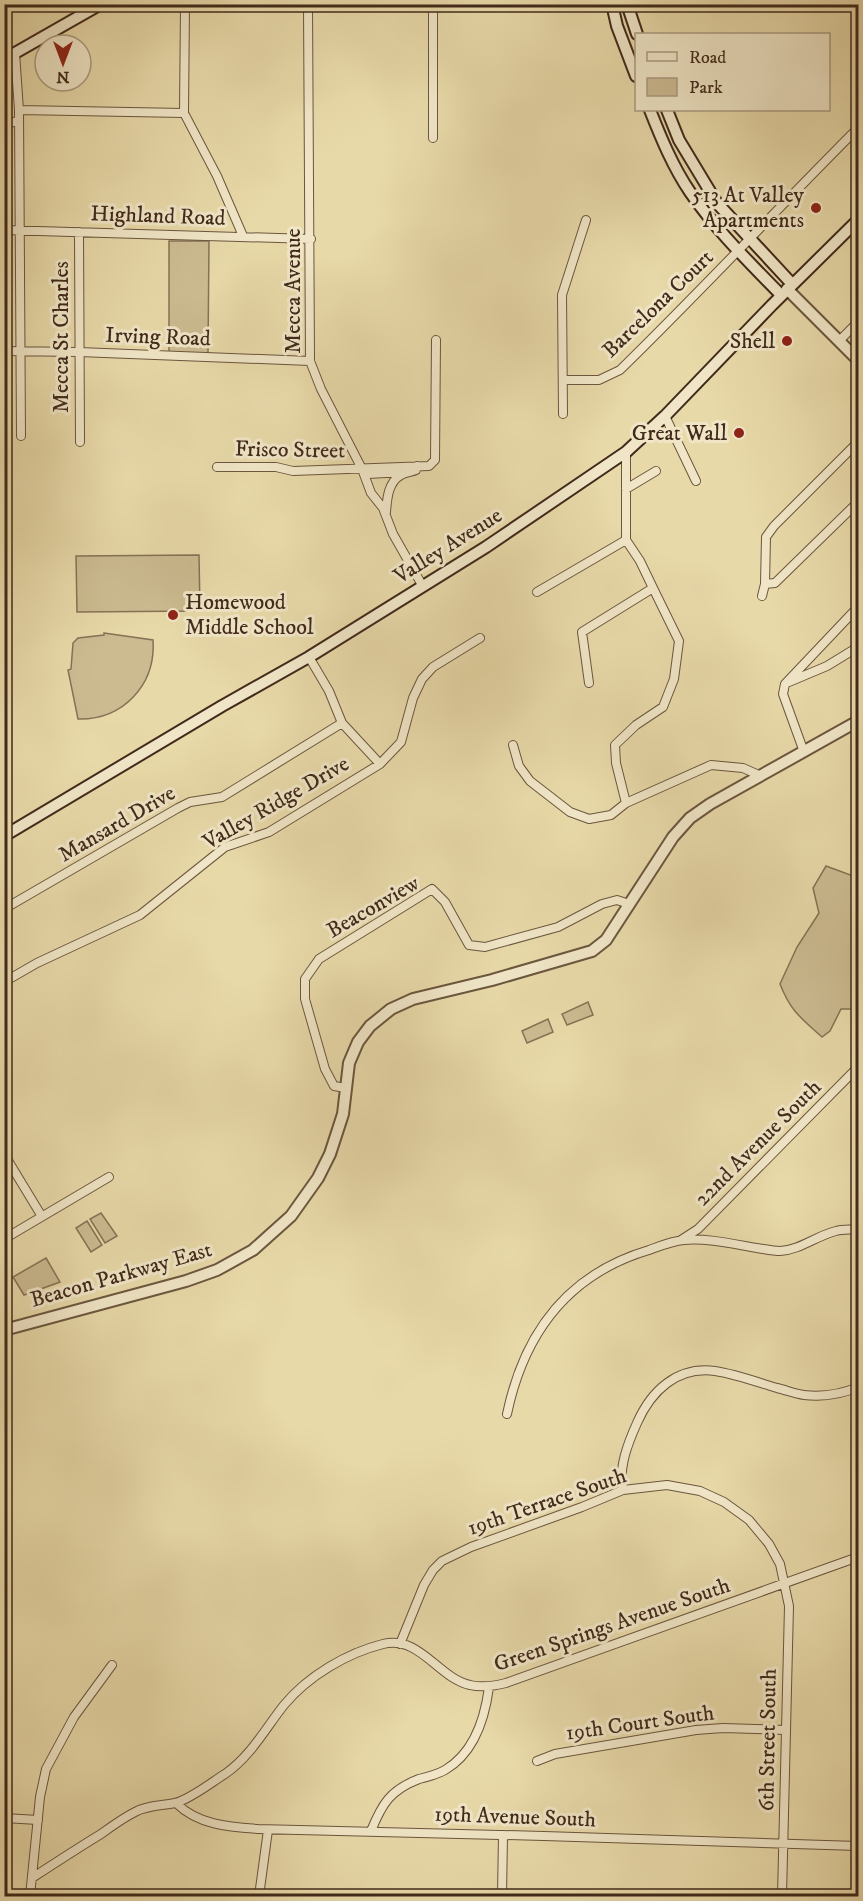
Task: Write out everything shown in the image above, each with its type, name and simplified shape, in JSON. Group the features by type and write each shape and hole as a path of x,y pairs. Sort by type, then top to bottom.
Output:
{"main road":[{"path":"10,55 101,4"},
{"path":"612,4 617,26 635,73"},
{"path":"627,4 637,33"},
{"path":"650,111 671,160 710,219 738,249 787,290 858,360"},
{"path":"667,111 679,140 717,202 749,238 787,290"},
{"name":"Valley Avenue","path":"4,836 309,657 486,547 626,452 665,416 858,220"},
{"name":"Beacon Parkway East","path":"4,1330 186,1281 217,1270 253,1250 291,1216 318,1178 330,1154 343,1114 349,1063 358,1042 370,1026 391,1009 412,999 492,980 592,951 606,940 673,837 690,818 710,804 858,721"}],"street":[{"path":"185,4 184,113 217,176 243,236"},
{"name":"Mecca Avenue","path":"309,4 310,361 321,389 368,485 422,585"},
{"path":"432,138 433,4"},
{"path":"10,55 19,110 21,436"},
{"path":"19,110 184,113"},
{"path":"4,124 18,121"},
{"name":"Barcelona Court","path":"563,380 599,380 620,370 718,273 738,249 858,128"},
{"path":"563,414 562,295 586,220"},
{"name":"Highland Road","path":"4,230 311,239"},
{"name":"Mecca St Charles","path":"79,232 80,442"},
{"path":"838,341 858,322"},
{"path":"386,516 387,495 392,484 402,475 429,466 435,460 436,340"},
{"name":"Irving Road","path":"4,351 310,361"},
{"path":"665,416 696,481"},
{"path":"762,596 765,584 766,537 774,526 858,442"},
{"path":"626,452 626,540 640,561 678,641 674,679 663,707 636,725 615,745 616,764 626,803"},
{"name":"Frisco Street","path":"217,467 276,467 293,471 362,469 368,474 415,469"},
{"path":"626,489 656,471"},
{"path":"765,584 775,583 858,502"},
{"path":"537,592 626,540"},
{"path":"589,683 582,632 653,588"},
{"path":"804,752 783,694 785,684 858,607"},
{"name":"Valley Ridge Drive","path":"4,982 37,963 140,915 225,847 269,832 380,764 401,742 413,698 422,679 433,667 480,638"},
{"path":"785,684 827,666 858,646"},
{"name":"Valley Ridge Drive","path":"309,657 329,691 342,723 380,764"},
{"name":"Mansard Drive","path":"4,909 178,808 190,802 222,797 342,723"},
{"path":"513,745 519,766 530,781 570,812 589,819 611,815 626,803 711,765 743,768 761,776"},
{"name":"Beaconview","path":"346,1088 334,1086 324,1069 305,999 305,979 319,959 432,889 445,902 469,945 485,947 558,927 602,904 617,900 629,904"},
{"name":"22nd Avenue South","path":"681,1240 698,1229 858,1068"},
{"path":"4,1154 41,1215"},
{"path":"4,1239 41,1215 110,1177"},
{"path":"507,1414 513,1387 527,1352 544,1323 566,1297 603,1268 624,1257 681,1240 703,1240 779,1251 804,1245 835,1231 858,1229"},
{"path":"623,1490 620,1478 629,1440 643,1410 655,1392 673,1379 693,1371 715,1371 803,1395 832,1395 858,1387"},
{"name":"19th Terrace South","path":"400,1644 424,1584 442,1561 471,1547 623,1490 667,1485 700,1491 724,1502 749,1520 769,1544 780,1564 785,1584"},
{"name":"Green Springs Avenue South","path":"400,1644 424,1653 449,1676 470,1685 489,1687 506,1683 858,1557"},
{"name":"6th Street South","path":"782,1896 789,1606 785,1584"},
{"path":"32,1878 135,1811 156,1804 176,1803 228,1772 248,1754 286,1703 317,1675 334,1664 385,1644 400,1644"},
{"path":"44,1896 30,1896 40,1797 46,1769 74,1717 112,1665"},
{"path":"371,1832 381,1808 396,1791 408,1783 444,1771 460,1758 475,1737 484,1716 489,1687"},
{"name":"19th Court South","path":"537,1761 555,1754 686,1731 723,1728 786,1730"},
{"name":"19th Avenue South","path":"176,1803 199,1819 223,1826 268,1830 858,1846"},
{"path":"4,1818 38,1821"},
{"path":"259,1896 268,1830"},
{"path":"502,1896 503,1835"}],"green space":[{"path":"169,241 209,241 208,353 169,353"},
{"path":"199,555 200,611 77,612 76,556"},
{"path":"104,633 153,640 149,671 134,697 122,706 94,718 78,719 68,670 71,669 73,643 78,638 104,635"},
{"path":"826,866 853,876 858,875 858,974 855,980 858,1009 841,1009 830,1031 822,1037 793,1008 780,984 797,947 819,913 813,888"},
{"path":"588,1002 593,1015 567,1025 562,1014"},
{"path":"548,1019 553,1032 527,1043 522,1031"},
{"path":"101,1213 117,1236 105,1243 90,1219"},
{"path":"87,1221 102,1245 91,1252 76,1228"},
{"path":"46,1258 60,1282 24,1295 13,1277"}],"place":[{"name":"513 At Valley Apartments","path":"816,208"},
{"name":"Shell","path":"787,341"},
{"name":"Great Wall","path":"739,433"},
{"name":"Homewood Middle School","path":"173,615"}]}
